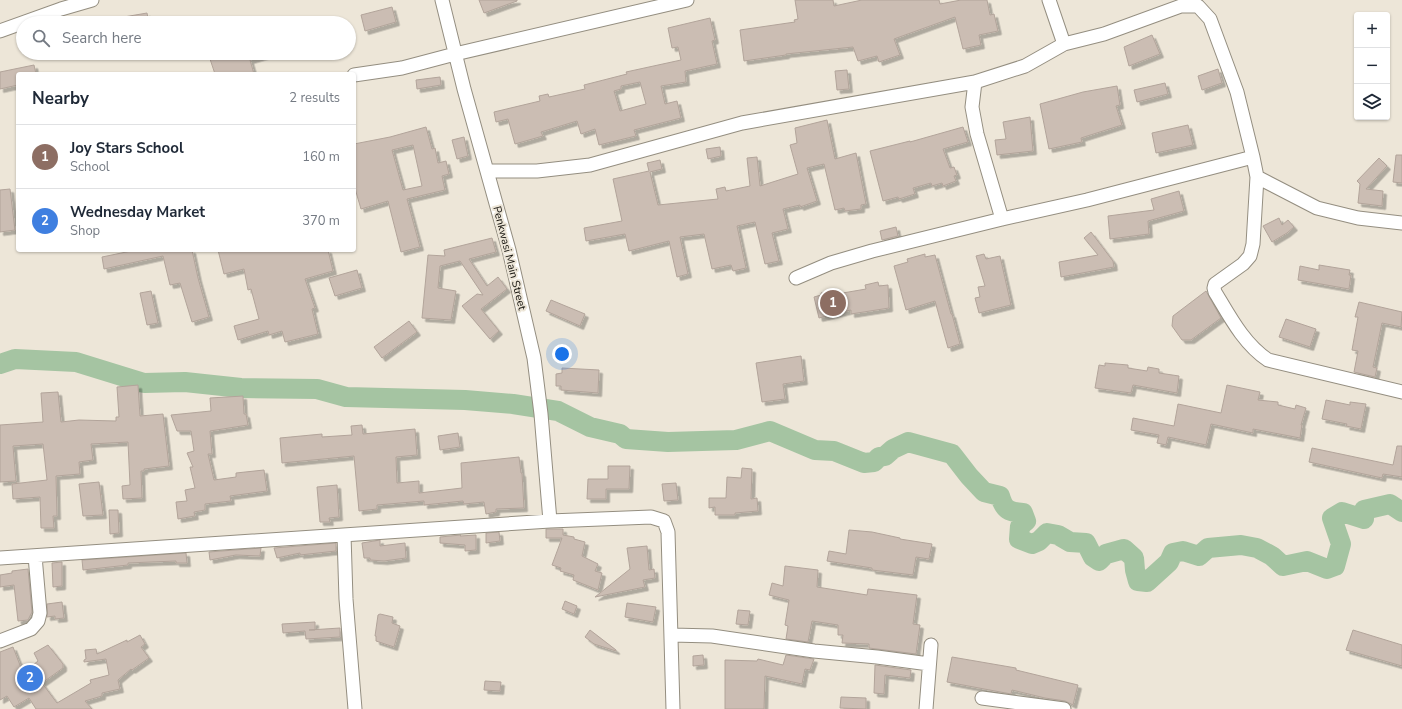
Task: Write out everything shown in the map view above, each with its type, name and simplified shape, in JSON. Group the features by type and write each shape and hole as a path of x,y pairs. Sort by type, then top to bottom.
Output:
{"street":[{"path":"43,16 92,0"},
{"name":"Penkwasi Main Street","path":"442,0 455,54 509,250 534,358 538,400 541,414 550,521"},
{"path":"356,75 402,68 455,54 688,0"},
{"path":"1049,0 1064,44"},
{"path":"488,171 537,171 590,165 742,123 975,82 1025,66 1064,44 1104,34 1181,6 1198,6 1210,19 1217,34 1237,92 1257,177 1253,244 1250,256 1243,264 1216,284 1214,288 1215,292 1237,329 1248,344 1268,360 1402,392"},
{"path":"0,31 16,25"},
{"path":"975,82 972,107 977,134 1002,219"},
{"path":"796,278 831,263 872,250 1087,200 1253,157"},
{"path":"1257,177 1317,208 1358,218 1402,223"},
{"path":"0,558 550,521 651,517 664,521 668,532 673,709"},
{"path":"344,535 346,599 355,709"},
{"path":"0,641 31,629 38,621 40,613 35,556"},
{"path":"672,635 712,636 814,651 929,664"},
{"path":"926,709 930,645"},
{"path":"982,698 1064,709"}],"building":[{"path":"479,0 517,0 517,1 484,13"},
{"path":"795,0 833,0 834,6 862,0 939,0 940,4 961,0 987,0 990,15 994,14 998,31 979,35 981,45 963,49 955,17 894,39 900,55 879,62 877,56 858,61 853,47 786,54 744,61 740,30 795,22 794,20 798,19"},
{"path":"392,7 396,22 365,31 361,15"},
{"path":"147,13 148,16 130,16"},
{"path":"710,18 715,40 712,41 717,64 685,71 686,82 661,86 665,104 677,101 681,118 634,130 636,136 599,145 595,129 581,134 577,121 541,132 543,136 515,144 508,119 496,122 494,112 540,101 539,96 548,94 549,97 585,89 584,85 627,74 626,72 681,60 678,47 672,48 668,28","holes":["640,82 646,104 620,111 614,91 621,89 621,86"]},
{"path":"1152,35 1160,54 1129,66 1124,47"},
{"path":"210,60 250,60 253,72 214,72"},
{"path":"34,65 36,72 16,72 16,85 0,89 0,72"},
{"path":"1218,69 1222,83 1202,90 1198,76"},
{"path":"847,70 849,89 837,90 835,71"},
{"path":"440,77 441,85 417,89 416,80"},
{"path":"1165,83 1168,94 1137,102 1134,90"},
{"path":"1117,86 1120,105 1116,106 1122,125 1081,138 1082,142 1049,149 1040,104 1083,92"},
{"path":"1030,117 1033,151 997,155 995,140 1006,139 1003,122"},
{"path":"827,120 835,159 856,153 866,204 861,205 861,209 845,211 844,208 835,210 824,164 807,168 817,201 800,207 800,205 783,209 788,229 772,233 779,261 765,264 755,222 737,226 746,268 733,271 731,265 712,269 704,234 680,237 688,274 677,277 669,241 629,251 625,234 586,241 584,228 622,221 613,179 649,171 647,163 660,160 662,169 650,172 658,205 718,199 716,189 725,187 726,191 750,186 747,158 757,157 760,186 798,174 790,145 797,143 795,128"},
{"path":"1188,125 1193,145 1156,153 1152,133"},
{"path":"426,127 432,149 435,148 438,163 446,161 449,174 442,176 445,190 407,199 420,247 401,252 388,201 361,209 356,192 356,144 390,137","holes":["413,145 422,186 403,190 392,150"]},
{"path":"963,127 968,142 943,149 950,168 954,167 957,175 954,176 956,181 943,186 942,183 932,186 931,183 913,188 915,194 899,199 898,197 883,201 870,151 910,142"},
{"path":"464,137 468,156 457,159 452,140"},
{"path":"720,147 721,156 708,159 706,149"},
{"path":"1396,155 1402,155 1402,183 1393,182"},
{"path":"1379,158 1387,166 1366,189 1383,191 1382,206 1358,203 1360,184 1357,181"},
{"path":"10,189 15,230 0,232 0,190"},
{"path":"1179,191 1184,211 1148,221 1149,234 1110,239 1108,216 1154,210 1151,199"},
{"path":"1279,218 1282,225 1288,220 1294,227 1272,242 1263,226"},
{"path":"896,227 898,236 882,240 880,231"},
{"path":"1091,232 1113,261 1114,267 1061,277 1059,262 1098,255 1084,238"},
{"path":"492,238 496,252 469,259 487,286 498,277 507,289 481,309 499,331 490,339 462,306 477,294 483,295 460,261 440,266 438,288 456,291 451,320 422,318 428,255 445,256 444,250"},
{"path":"126,252 192,252 209,317 192,322 180,283 170,285 163,256 104,269 102,257"},
{"path":"218,252 328,252 333,271 305,279 315,308 312,309 318,334 285,342 282,331 269,335 268,331 238,340 234,326 259,319 251,289 248,290 244,269 224,274"},
{"path":"925,254 925,257 935,255 960,344 948,348 935,301 906,310 894,266 908,262 907,259"},
{"path":"984,254 986,259 1000,256 1011,305 979,313 975,298 980,297 978,287 985,286 976,256"},
{"path":"1319,265 1350,270 1349,275 1351,275 1349,289 1298,280 1300,266 1319,270"},
{"path":"357,270 362,288 335,296 329,278"},
{"path":"878,282 879,286 888,285 889,308 851,314 851,310 819,318 814,297 821,295 821,293 836,289 837,294 866,289 865,285"},
{"path":"151,291 158,323 147,325 140,293"},
{"path":"1206,291 1221,318 1191,340 1182,340 1172,326 1173,316"},
{"path":"551,300 585,314 580,326 546,311"},
{"path":"1359,302 1402,312 1401,327 1382,323 1373,367 1377,368 1375,377 1354,372 1358,351 1352,350 1358,317 1355,317"},
{"path":"1286,319 1316,329 1310,347 1279,337"},
{"path":"409,321 417,332 382,358 374,347"},
{"path":"801,356 804,381 783,384 785,399 762,402 756,363"},
{"path":"1105,363 1128,365 1128,368 1147,371 1148,367 1159,369 1159,373 1179,376 1177,393 1133,385 1131,393 1095,388 1099,365 1105,366"},
{"path":"562,368 599,370 598,393 561,390 561,386 556,386 556,374 562,373"},
{"path":"138,385 140,416 163,414 169,466 144,469 144,471 141,471 142,498 123,499 122,486 130,485 128,442 91,444 93,460 79,462 80,474 56,476 57,516 53,516 54,528 41,528 40,497 13,499 12,484 47,480 43,444 13,446 16,481 0,482 0,425 43,422 41,393 58,392 61,422 79,420 116,421 116,417 119,417 117,387"},
{"path":"1227,385 1260,392 1258,400 1278,402 1278,405 1295,409 1296,405 1306,408 1301,425 1300,438 1253,429 1253,433 1211,424 1206,445 1168,437 1166,445 1157,443 1159,435 1131,430 1133,418 1174,426 1178,404 1221,413"},
{"path":"243,396 244,414 246,414 248,425 210,431 212,454 208,454 214,480 236,477 236,473 264,470 267,491 230,496 231,501 205,504 205,510 194,512 195,516 178,519 176,502 187,501 185,490 195,488 190,467 193,467 187,453 194,451 191,431 177,431 171,415 211,411 210,398"},
{"path":"1326,400 1350,405 1350,402 1366,404 1361,429 1346,426 1347,424 1322,419"},
{"path":"362,425 363,434 415,429 417,455 396,457 397,483 419,481 419,493 462,488 461,463 519,457 522,473 524,508 496,509 496,512 486,514 484,502 464,504 463,501 424,505 424,501 377,505 377,509 359,511 354,456 282,463 280,438 322,434 322,437 352,435 351,426"},
{"path":"458,433 460,447 440,450 438,436"},
{"path":"1397,446 1402,446 1402,477 1383,474 1382,478 1309,462 1312,448 1393,465"},
{"path":"608,466 630,466 629,489 606,489 606,499 587,499 588,479 608,479"},
{"path":"742,468 752,469 751,499 757,498 758,511 735,513 735,515 715,515 715,507 709,508 709,498 726,498 727,477 741,478"},
{"path":"99,482 103,515 83,516 79,484"},
{"path":"676,483 678,500 664,501 662,484"},
{"path":"337,485 339,517 329,518 330,522 320,522 317,487"},
{"path":"109,510 118,510 119,533 110,534"},
{"path":"546,529 563,529 563,535 574,537 574,539 585,542 582,556 598,564 595,571 602,573 598,590 573,580 574,575 560,571 561,568 552,565 562,538 546,538"},
{"path":"849,530 872,532 900,539 932,544 929,559 916,557 913,575 872,570 872,568 827,561 829,551 846,554"},
{"path":"499,532 500,541 486,543 486,533"},
{"path":"461,535 460,536 476,535 476,550 465,551 465,545 440,543 440,537"},
{"path":"380,540 380,546 405,543 406,558 384,561 364,558 362,543"},
{"path":"336,543 336,551 300,555 300,553 277,558 274,548"},
{"path":"647,546 649,570 654,569 655,578 643,580 645,587 595,597 630,569 627,548"},
{"path":"261,548 260,556 236,555 210,560 209,552"},
{"path":"186,553 187,563 176,563 176,561 128,563 128,565 83,570 82,560"},
{"path":"62,562 62,586 53,587 52,563"},
{"path":"785,566 818,570 817,587 867,595 868,589 917,595 913,624 920,625 916,654 869,648 869,644 842,643 843,635 838,635 838,625 812,621 808,642 786,639 788,626 785,625 789,600 769,595 772,583 783,586"},
{"path":"28,569 32,612 28,620 18,621 14,585 0,587 0,575 12,573 12,571"},
{"path":"565,601 577,606 574,614 562,609"},
{"path":"62,602 64,618 55,619 55,616 47,617 47,604"},
{"path":"627,603 656,607 653,622 625,617"},
{"path":"738,610 750,611 748,625 736,624"},
{"path":"380,614 393,617 392,623 400,626 394,647 376,641 375,636 378,615"},
{"path":"315,622 315,630 340,628 340,637 306,639 305,631 283,633 282,624"},
{"path":"590,630 616,651 594,644 585,637"},
{"path":"1353,630 1402,645 1402,666 1346,650"},
{"path":"140,635 145,644 141,647 149,658 132,670 131,669 118,680 120,689 102,693 102,696 85,701 92,709 36,709 29,698 14,707 7,696 0,700 0,652 13,647 23,673 38,661 34,653 48,645 63,664 63,668 42,683 57,703 91,683 90,680 109,675 106,659 84,662 86,659 85,650 96,649 97,654"},
{"path":"703,655 704,665 693,666 693,656"},
{"path":"786,655 814,659 810,670 805,669 802,684 765,676 764,709 725,709 725,660 757,661 758,659 783,665"},
{"path":"952,657 1016,668 1016,670 1078,685 1073,705 1065,701 1012,690 1011,694 947,682"},
{"path":"875,665 911,670 910,678 885,675 884,694 874,693"},
{"path":"485,681 501,682 500,691 484,690"},
{"path":"841,697 866,698 866,709 840,708"}],"waterway":[{"path":"0,364 15,359 76,362 144,383 185,382 241,388 317,389 346,397 465,400 513,404 558,411 590,427 620,434 626,439 668,442 736,440 770,431 815,450 834,451 864,463 874,462 879,457 885,456 893,449 908,442 952,454 984,492 1000,496 1005,507 1011,511 1023,513 1026,521 1020,526 1019,539 1032,544 1039,541 1047,533 1058,535 1070,542 1086,543 1093,557 1099,561 1106,554 1124,549 1134,558 1138,581 1147,582 1169,562 1173,553 1183,551 1199,556 1208,548 1241,545 1257,548 1272,556 1283,566 1307,561 1327,569 1335,566 1341,544 1332,518 1342,512 1364,519 1364,510 1390,504 1402,512"}],"place":[{"name":"Joy Stars School","path":"833,303"},
{"name":"Wednesday Market","path":"30,678"}]}
